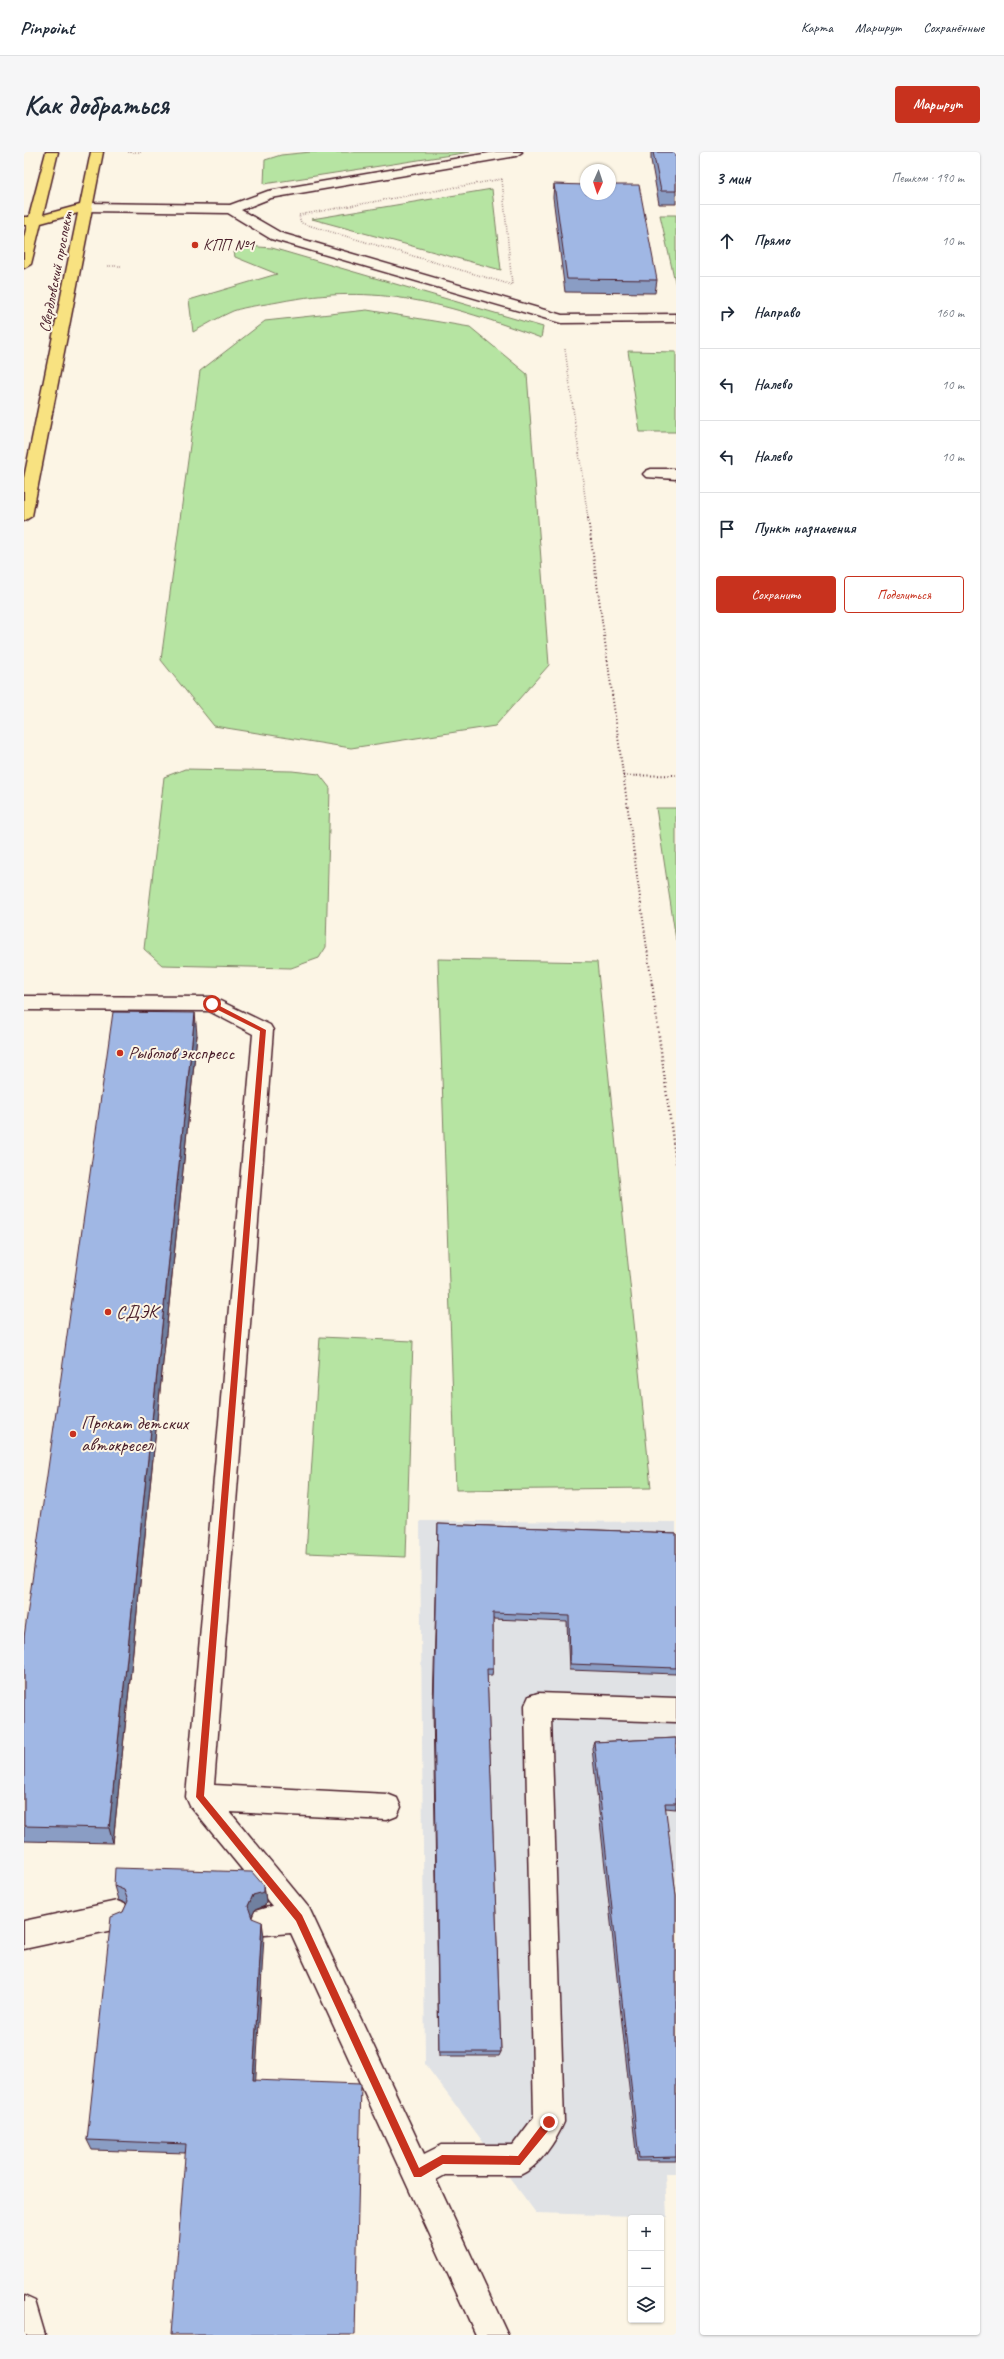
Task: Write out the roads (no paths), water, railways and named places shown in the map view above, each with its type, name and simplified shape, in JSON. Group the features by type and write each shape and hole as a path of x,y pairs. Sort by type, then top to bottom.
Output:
{"main road":[{"name":"Свердловский проспект","path":"24,264 30,221 35,199 52,152"},
{"name":"Свердловский проспект","path":"24,516 97,152"},
{"path":"35,199 86,207"},
{"path":"30,221 86,207"}],"lane":[{"path":"86,207 231,209 268,195 516,152"},
{"path":"231,209 276,236 561,318 676,318"},
{"path":"651,474 676,474"},
{"path":"24,1003 212,1004 263,1030 200,1797 299,1918 492,2335"},
{"path":"418,2174 442,2160 520,2160 549,2122 538,1705 676,1710"},
{"path":"200,1797 387,1807"},
{"path":"24,1935 117,1915"},
{"path":"265,1921 299,1918"},
{"path":"24,2312 30,2335"}],"place":[{"name":"КПП №1","path":"195,245"},
{"name":"Рыболов экспресс","path":"120,1053"},
{"name":"СДЭК","path":"108,1312"},
{"name":"Прокат детских автокресел","path":"73,1434"}]}
